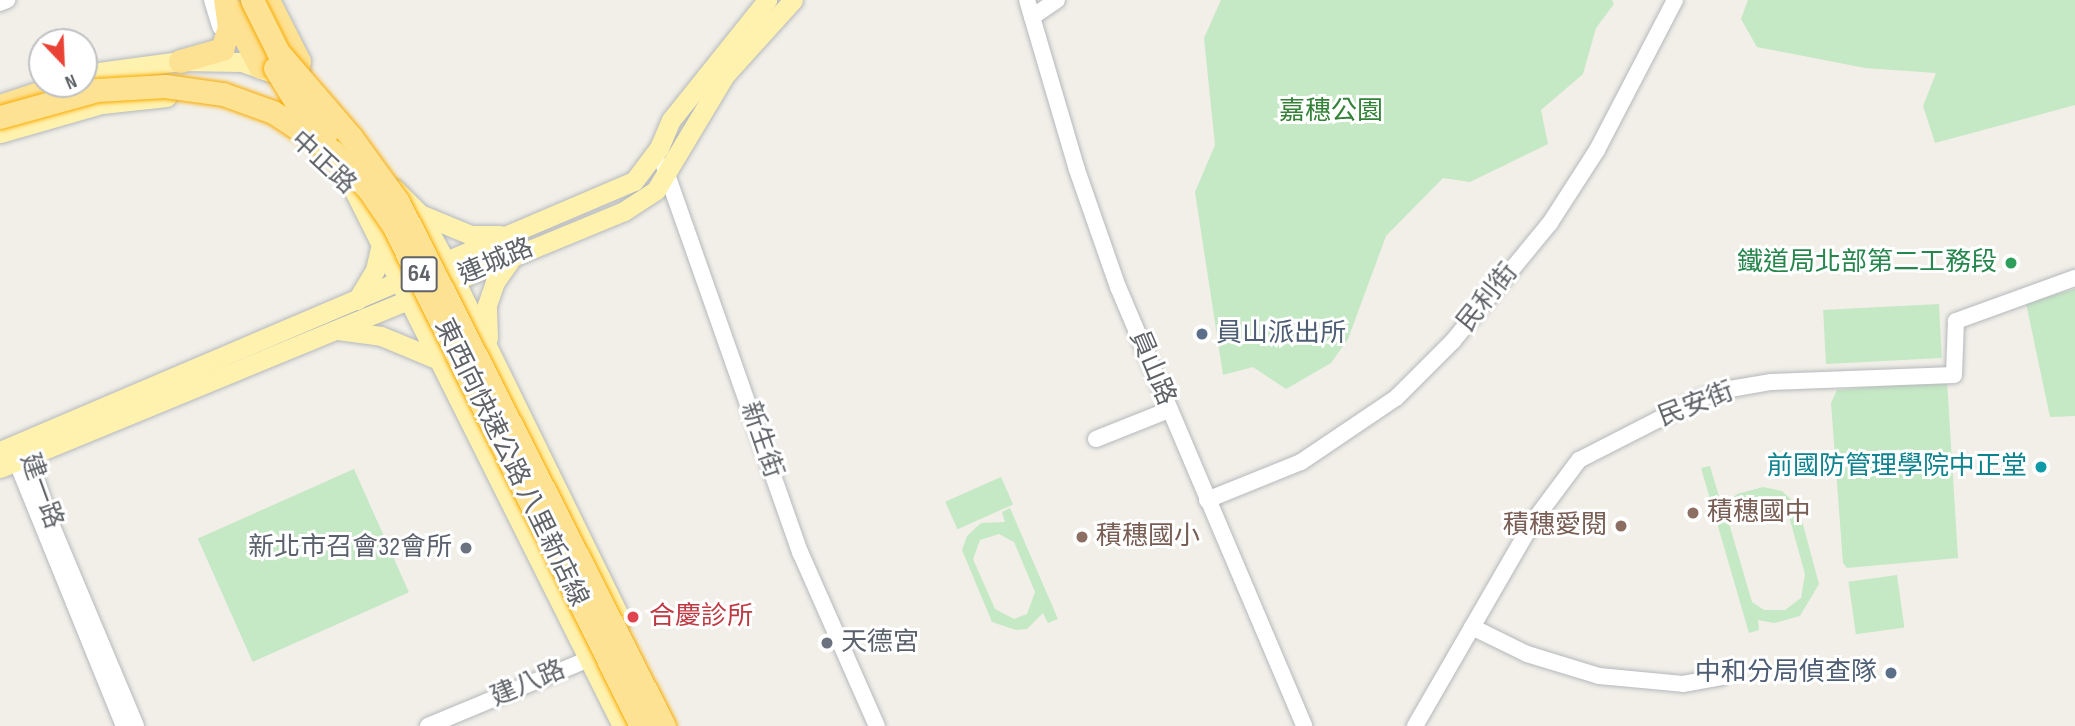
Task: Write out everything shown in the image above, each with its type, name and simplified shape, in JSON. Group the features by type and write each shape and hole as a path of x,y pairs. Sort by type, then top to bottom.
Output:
{"highway":[{"path":"187,61 222,49 229,27 225,0"},
{"path":"225,0 260,67"},
{"path":"238,0 299,107 383,201 413,252 599,654 643,726"},
{"path":"252,0 467,396 630,726"},
{"path":"268,0 300,66 297,76"},
{"name":"東西向快速公路 八里新店線","path":"98,79 147,72 219,81 293,110 328,129 352,151 398,214 425,261 654,726"},
{"name":"東西向快速公路 八里新店線","path":"0,116 97,90 165,86 223,94 273,112 332,151 369,190 393,225 643,726"},
{"path":"0,106 28,97"},
{"path":"332,143 398,202 548,489 664,726"}],"main road":[{"name":"連城路","path":"13,454 333,330 410,287 443,273 519,232 634,181 659,148 671,120 767,0"},
{"name":"連城路","path":"443,273 514,255 624,211 656,190 725,75 793,0"},
{"name":"中正路","path":"98,72 187,61 260,67 297,76 327,100 385,178 420,214 443,273 473,316 673,726"},
{"path":"155,80 187,61"},
{"path":"0,116 86,88 155,80 243,96 267,105 297,76 332,143"},
{"path":"0,100 28,91"},
{"path":"196,98 243,96"},
{"name":"中正路","path":"0,132 102,104 196,98 259,115 332,143 364,202 381,244 410,287 439,360 514,519 599,654 622,726"},
{"path":"364,202 410,287"},
{"path":"420,214 471,235 519,232"},
{"path":"357,300 375,270 381,244"},
{"path":"492,356 485,324 487,305 514,255"},
{"name":"連城路","path":"13,454 357,300 410,287"},
{"path":"333,330 381,335 439,360"}],"street":[{"path":"0,3 7,0"},
{"path":"187,61 217,40 220,21 212,0"},
{"path":"276,0 297,76"},
{"name":"員山路","path":"1027,0 1099,236 1169,410 1304,726"},
{"path":"1032,17 1057,0"},
{"name":"民利街","path":"1207,500 1301,462 1396,398 1447,348 1550,223 1597,150 1675,0"},
{"name":"新生街","path":"659,148 666,175 801,554 877,726"},
{"name":"民安街","path":"1415,726 1532,523 1579,460 1593,450 1696,400 1730,389 1771,382 1954,375 1956,321 2075,278"},
{"path":"1096,439 1169,410"},
{"name":"建一路","path":"13,454 124,726"},
{"name":"建一路","path":"13,454 52,526 136,726"},
{"path":"1472,627 1527,654 1600,676 1682,684 1721,677"},
{"name":"建八路","path":"428,726 599,654"}],"green space":[{"name":"嘉穗公園","path":"1221,0 1612,0 1614,4 1596,28 1583,74 1541,110 1548,144 1470,182 1443,178 1386,236 1348,339 1331,363 1286,389 1253,367 1223,375 1195,192 1215,145 1204,38"},
{"path":"1748,0 2075,0 2075,105 1935,143 1923,106 1936,73 1865,68 1757,47 1741,19"},
{"path":"2075,289 2075,416 2050,417 2026,303"},
{"path":"1939,304 1942,358 1826,364 1823,310"},
{"path":"1947,381 1958,558 1847,568 1843,563 1831,403 1837,390"},
{"path":"1710,466 1722,507 1737,494 1763,487 1782,491 1798,506 1819,584 1800,616 1774,623 1758,620 1759,630 1749,633 1701,468","holes":["1758,497 1787,509 1805,574 1801,598 1785,610 1764,610 1752,602 1730,527 1734,510"]},
{"path":"354,469 409,592 253,662 198,539"},
{"path":"1001,477 1013,504 957,529 945,502"},
{"path":"1010,508 1058,619 1048,623 1043,613 1027,629 1016,630 992,622 962,550 967,536 981,523 1005,522 1002,512","holes":["999,534 1014,542 1035,592 1027,614 1014,619 995,609 973,559 980,540"]},
{"path":"1897,575 1904,627 1856,634 1848,582"}],"place":[{"name":"鐵道局北部第二工務段","path":"2011,263"},
{"name":"員山派出所","path":"1202,334"},
{"name":"前國防管理學院中正堂","path":"2041,467"},
{"name":"積穗國中","path":"1693,513"},
{"name":"積穗愛閱","path":"1621,526"},
{"name":"積穗國小","path":"1082,537"},
{"name":"新北市召會32會所","path":"466,548"},
{"name":"合慶診所","path":"633,617"},
{"name":"天德宮","path":"827,643"},
{"name":"中和分局偵查隊","path":"1891,673"}]}
